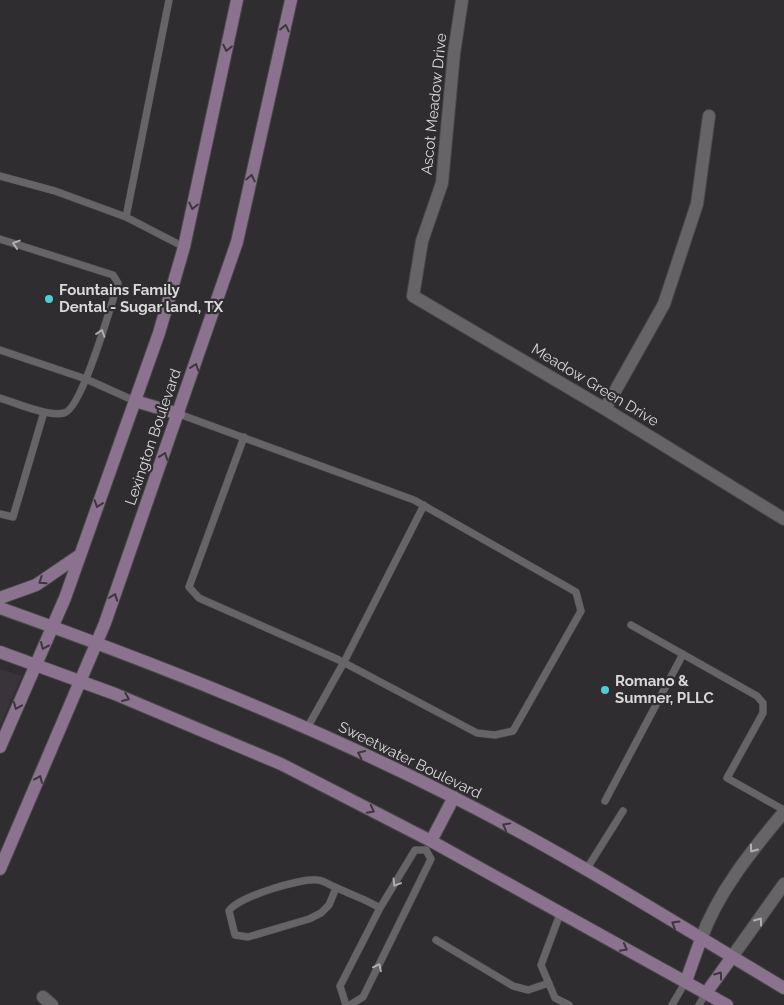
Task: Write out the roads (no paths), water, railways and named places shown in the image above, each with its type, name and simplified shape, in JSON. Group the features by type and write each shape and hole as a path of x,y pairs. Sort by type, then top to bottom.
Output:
{"main road":[{"name":"Lexington Boulevard","path":"0,747 80,555 159,333 184,247 237,0"},
{"name":"Lexington Boulevard","path":"0,869 97,642 179,414 237,242 291,0"},
{"path":"135,401 179,414"},
{"path":"0,598 36,585 80,555"},
{"name":"Sweetwater Boulevard","path":"0,608 97,642 306,730 454,797 586,870 784,988"},
{"path":"0,652 80,681 281,764 429,846 686,981 727,1005"},
{"path":"429,846 454,797"},
{"path":"686,981 701,939"},
{"path":"706,993 732,957"}],"street":[{"name":"Ascot Meadow Drive","path":"418,267 422,241 442,183 454,53 462,0"},
{"path":"605,409 664,304 697,204 709,116"},
{"name":"Meadow Green Drive","path":"418,267 413,296 605,409 784,519"},
{"path":"701,939 710,916 749,855 784,811"},
{"path":"732,957 784,884"}],"lane":[{"path":"126,217 170,0"},
{"path":"0,176 54,191 126,217 184,247"},
{"path":"0,239 113,275 118,283 86,379 72,409 63,414 44,412 0,398"},
{"path":"0,350 86,379 135,401"},
{"path":"0,514 13,517 44,412"},
{"path":"179,414 244,437 424,505 576,592 580,611 512,731 495,736 477,733 344,662 199,598 189,587 244,437"},
{"path":"306,730 344,662 424,505"},
{"path":"630,625 757,696 763,703 763,713 727,778 784,811"},
{"path":"605,801 683,654"},
{"path":"586,870 623,811"},
{"path":"429,846 431,859 363,998 348,1005 340,986 380,908 415,850 429,846"},
{"path":"336,888 329,905 321,913 309,919 248,937 242,938 235,935 229,911 236,902 284,886 310,880 318,880 359,895 380,908"},
{"path":"560,914 541,966 555,998 569,1005"},
{"path":"436,940 513,986 528,990 548,983"},
{"path":"672,1005 686,981"},
{"path":"699,1005 706,993"}],"place":[{"name":"Fountains Family Dental - Sugar land, TX","path":"49,299"},
{"name":"Romano & Sumner, PLLC","path":"605,690"}]}
